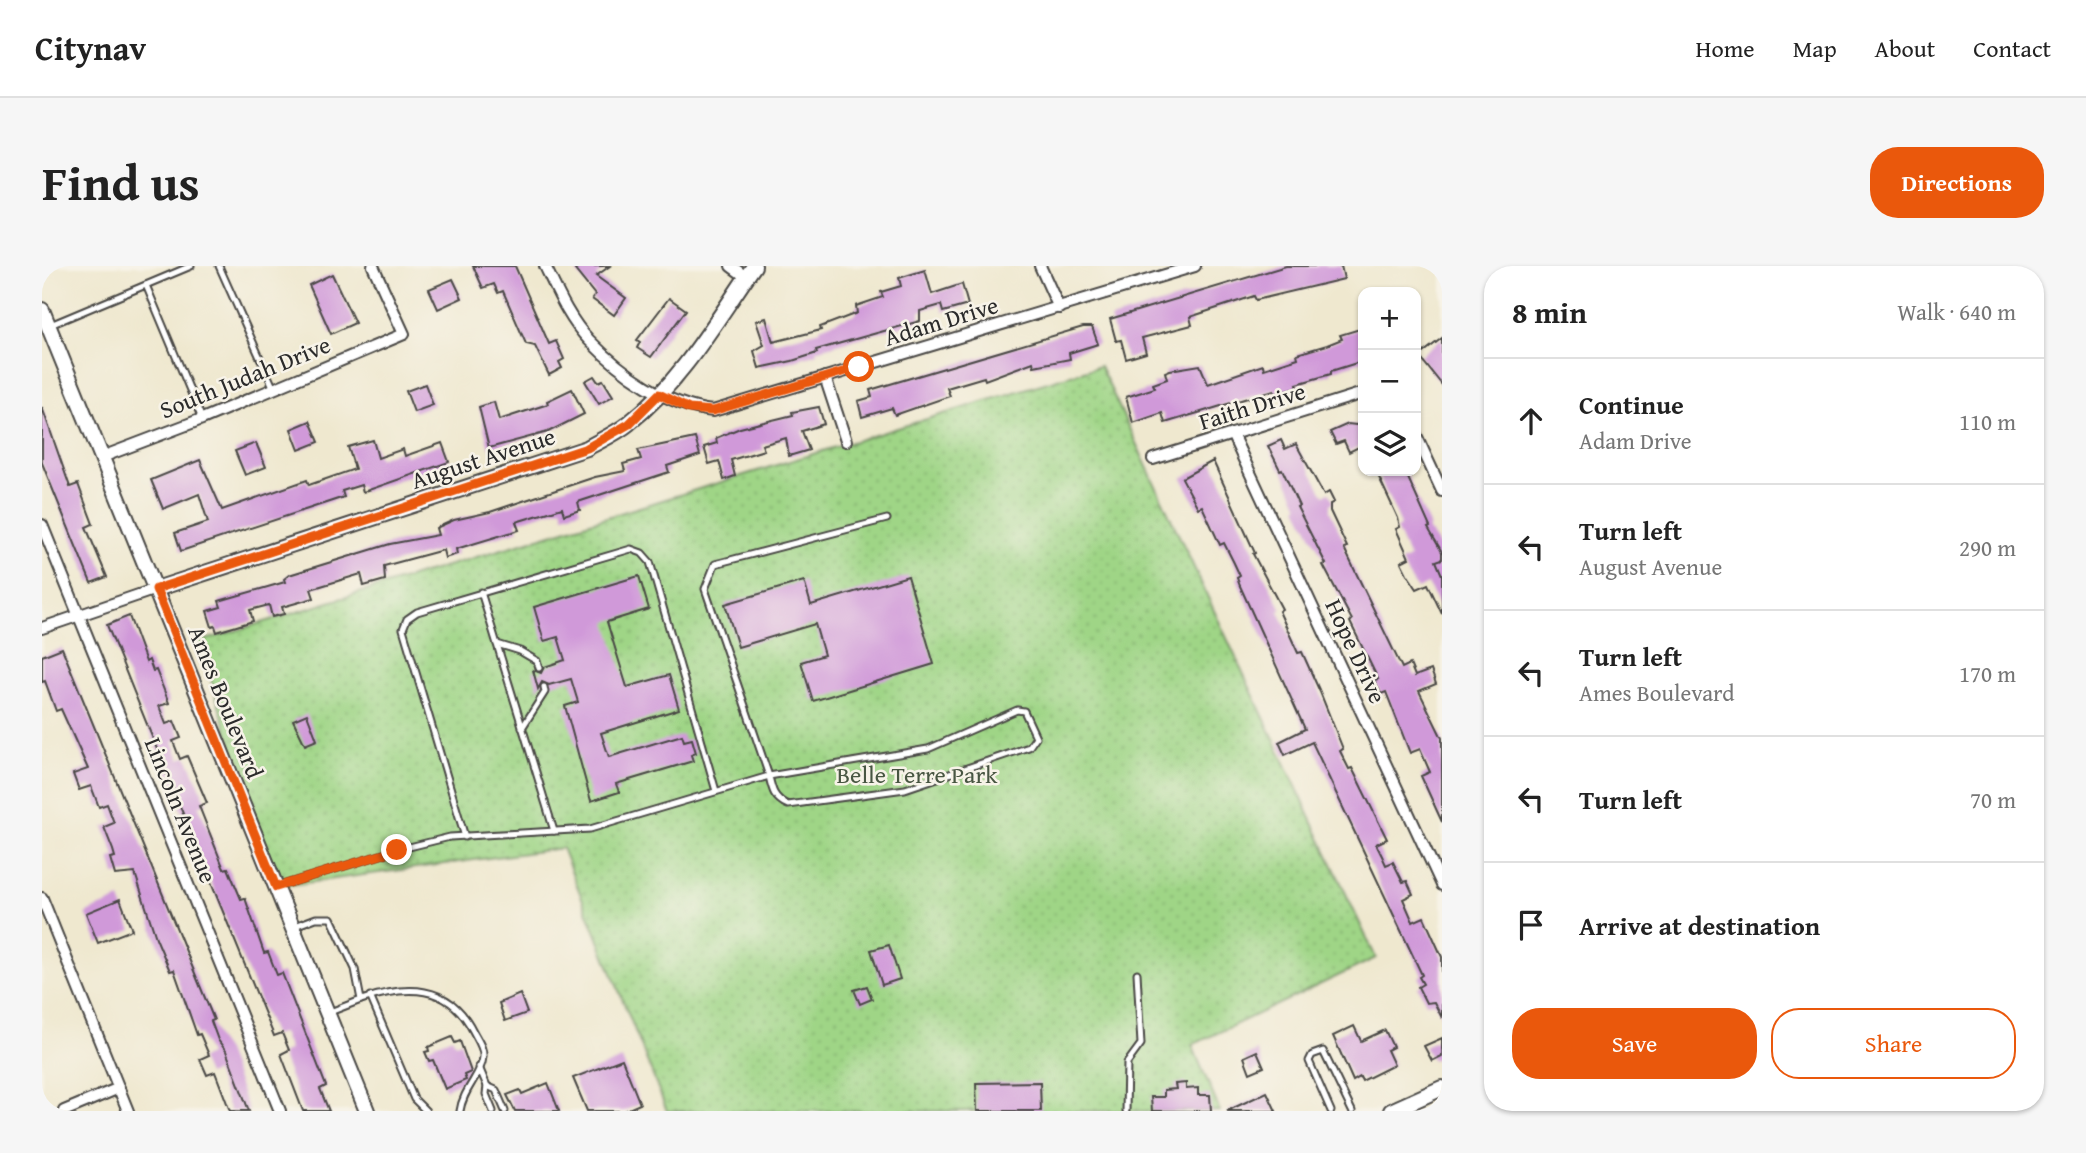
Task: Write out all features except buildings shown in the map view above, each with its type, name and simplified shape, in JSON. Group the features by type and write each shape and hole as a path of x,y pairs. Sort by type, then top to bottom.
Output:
{"street":[{"name":"South Judah Drive","path":"102,457 202,419 404,334 373,266"},
{"name":"Adam Drive","path":"545,266 562,302 589,340 659,394 689,409 713,411 1194,266"},
{"path":"731,266 750,272"},
{"path":"1040,266 1059,308"},
{"name":"August Avenue","path":"156,589 587,448 629,424 659,394 679,372 750,272"},
{"name":"Ames Boulevard","path":"42,310 367,1111"},
{"path":"825,377 846,441"},
{"name":"Faith Drive","path":"1153,459 1358,395"},
{"name":"Hope Drive","path":"1232,434 1442,885"},
{"path":"1421,446 1442,491"},
{"name":"Lincoln Avenue","path":"42,525 280,1111"},
{"path":"42,628 156,589"},
{"path":"42,898 128,1111"},
{"path":"64,1111 119,1088"},
{"path":"1391,1111 1442,1088"}],"lane":[{"path":"48,326 191,266"},
{"path":"219,266 274,389"},
{"path":"146,285 202,419"},
{"path":"276,887 397,850 465,837 590,829 769,776 928,749 1017,710 1024,711 1037,737 1029,747 905,789 788,805 779,801 772,792 769,776 705,589 708,576 715,564 887,519"},
{"path":"465,837 403,629 407,618 417,612 609,553 631,549 642,553 650,562 716,791"},
{"path":"481,592 554,831"},
{"path":"497,644 520,651 537,661 539,668"},
{"path":"522,727 537,709 545,692 544,687"},
{"path":"293,928 316,918 331,918 355,969 361,1000"},
{"path":"1126,1111 1127,1063 1141,1044 1138,973"},
{"path":"327,1013 370,996 414,988 426,990 464,1013 483,1051 483,1060 462,1096 460,1111"},
{"path":"370,996 414,1099 426,1111"},
{"path":"1331,1111 1309,1061 1312,1055 1323,1051 1352,1111"},
{"path":"479,1067 488,1086 496,1090 505,1111"},
{"path":"488,1086 485,1094 493,1111"}],"green space":[{"name":"Belle Terre Park","path":"1100,366 1376,958 1192,1045 1220,1111 667,1111 562,848 276,887 199,642"}],"route":[{"path":"397,850 276,887 156,589 587,448 629,424 659,394 689,409 713,411 859,367"}]}
